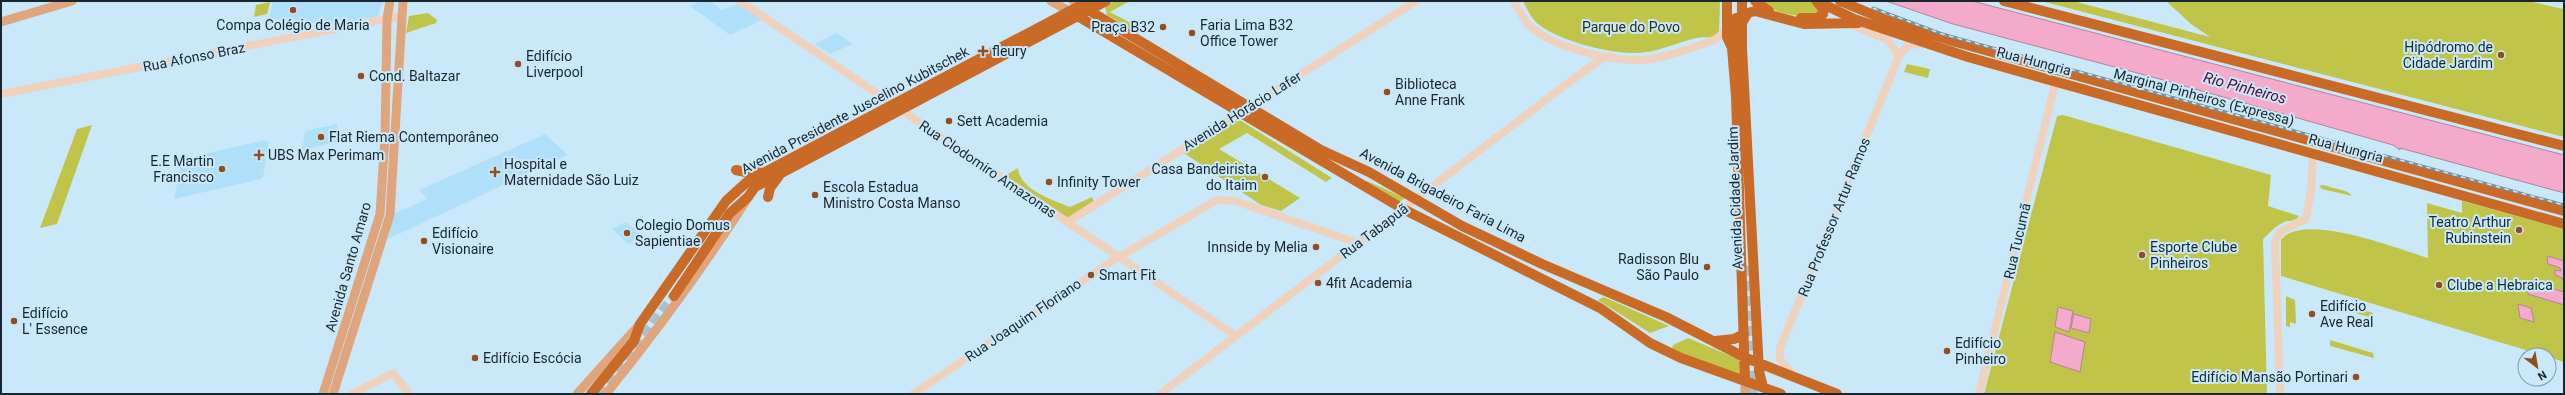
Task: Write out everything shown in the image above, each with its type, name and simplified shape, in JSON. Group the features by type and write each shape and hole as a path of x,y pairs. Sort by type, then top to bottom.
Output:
{"highway":[{"name":"Avenida Presidente Juscelino Kubitschek","path":"748,197 755,187 776,171 893,104 1069,11 1077,3 1089,1"},
{"name":"Avenida Presidente Juscelino Kubitschek","path":"640,324 726,201 748,181 776,171 902,110 1106,1"},
{"path":"1105,20 1101,10 1106,1"},
{"name":"Avenida Cidade Jardim","path":"1727,1 1728,41 1732,48"},
{"path":"1732,1 1732,48"},
{"name":"Avenida Cidade Jardim","path":"1736,1 1736,30 1732,48 1738,94 1738,225 1744,334 1745,387"},
{"name":"Avenida Cidade Jardim","path":"1741,1 1751,252 1759,363 1763,391"},
{"path":"1741,1 1738,94 1742,174"},
{"path":"1755,1 1770,11 1785,17 1805,22 1836,20 1891,32"},
{"path":"1785,17 1805,19 1820,16 1824,10 1816,1"},
{"path":"1816,1 1846,16 1891,32"},
{"path":"1826,1 1871,24"},
{"name":"Marginal Pinheiros (Expressa)","path":"1840,1 1886,20 1962,44 2564,211"},
{"path":"2004,1 2564,146"},
{"path":"2016,1 2055,15"},
{"name":"Avenida Brigadeiro Faria Lima","path":"1077,3 1156,52 1321,150 1384,181 1415,200 1542,264 1666,317 1759,363 1837,394"},
{"name":"Avenida Brigadeiro Faria Lima","path":"1069,11 1403,209 1600,308 1650,343 1745,387 1781,394"},
{"path":"1742,21 1748,13 1755,11 1804,24 1826,25 1847,22"},
{"path":"1058,27 1076,23 1094,26"},
{"name":"Rua Hungria","path":"1891,32 2047,79 2057,85 2082,88 2564,224"},
{"path":"1118,40 1139,50 1145,50 1148,46"},
{"path":"1149,59 1156,52"},
{"path":"2082,88 2097,89 2289,141 2313,141"},
{"path":"1334,168 1343,168 1349,163"},
{"path":"736,170 750,173 776,171 768,197"},
{"path":"1351,178 1368,177 1384,181"},
{"path":"674,296 730,213 748,197"},
{"path":"591,394 634,341 640,324"},
{"path":"1714,341 1732,340 1744,334"}],"main road":[{"path":"1,18 59,1"},
{"path":"1,22 72,1"},
{"name":"Avenida Santo Amaro","path":"323,394 380,214 385,148 387,19 390,1"},
{"name":"Avenida Santo Amaro","path":"333,394 390,215 399,101 403,1"},
{"name":"Avenida Brigadeiro Faria Lima","path":"1050,1 1069,11"},
{"name":"Avenida Presidente Juscelino Kubitschek","path":"606,394 653,336 718,245 748,197"},
{"path":"346,322 357,319"},
{"name":"Avenida Presidente Juscelino Kubitschek","path":"577,394 640,324"}],"street":[{"name":"Rua Clodomiro Amazonas","path":"740,1 1236,336"},
{"name":"Avenida Horácio Lafer","path":"1068,222 1416,1"},
{"path":"1514,1 1525,20 1539,33 1566,45 1609,56 1634,60 1672,54 1720,38 1727,27"},
{"name":"Rua Afonso Braz","path":"1,94 402,16"},
{"path":"1847,22 1888,40 1899,56"},
{"name":"Rua Professor Artur Ramos","path":"1793,376 1780,359 1780,348 1899,56 1906,46 1911,44 1935,46"},
{"name":"Rua Tabapuã","path":"1160,394 1571,81 1602,59 1609,56"},
{"name":"Rua Tucumã","path":"1979,394 2057,85"},
{"path":"2280,394 2275,242 2280,232 2306,219 2311,190 2313,154"},
{"name":"Rua Joaquim Floriano","path":"913,394 1119,257 1217,200 1229,199 1358,244"},
{"path":"352,394 393,373 409,394"}],"shaded area":[{"path":"273,1 383,1 378,16 313,28 315,11 312,29 292,33 294,20 268,25"},
{"path":"701,1 710,1 722,10 738,4 762,20 730,35 690,6"},
{"path":"837,33 853,44 830,54 815,44"},
{"name":"Flat Riema Contemporâneo","path":"337,124 337,142 302,150 305,131"},
{"name":"Hospital e Maternidade São Luiz","path":"545,134 568,155 388,239 394,214 427,199 419,190"},
{"name":"E.E Martin Francisco","path":"265,140 269,142 263,177 261,179 174,199 182,159"},
{"name":"Colegio Domus Sapientiae","path":"626,222 642,236 628,244 612,229"}],"green space":[{"path":"1115,1 1130,1 1110,12 1136,26 1131,29 1107,15 1105,6"},
{"name":"Parque do Povo","path":"1523,1 1720,1 1719,35 1713,37 1696,38 1660,49 1637,53 1599,49 1571,41 1547,30 1533,19"},
{"path":"1762,1 1812,1 1821,10 1818,15 1803,16 1781,13 1774,10"},
{"path":"2041,1 2073,1 2210,37 2191,24 2166,1 2528,1 2564,9 2564,137"},
{"path":"270,2 267,14 254,17 256,5"},
{"path":"428,13 437,20 436,23 406,33 409,16"},
{"path":"1907,64 1930,69 1928,78 1904,72"},
{"name":"Esporte Clube Pinheiros","path":"2063,115 2271,175 2268,206 2299,216 2294,220 2284,222 2263,239 2267,394 1984,394 2057,116"},
{"path":"1238,119 1332,178 1326,182 1247,133 1219,149 1300,198 1281,211 1261,205 1184,153"},
{"path":"92,125 57,224 40,228 77,129"},
{"path":"1018,168 1020,176 1038,193 1070,207 1092,197 1095,204 1068,220 1003,177"},
{"path":"1367,181 1405,198 1399,202 1362,183"},
{"path":"2323,185 2348,192 2352,196 2322,189 2319,186"},
{"name":"Clube a Hebraica","path":"2462,201 2564,229 2564,362 2557,360 2557,347 2517,347 2281,276 2281,240 2292,232 2309,229 2352,235 2428,258 2427,203 2462,213"},
{"path":"2286,296 2295,300 2296,324 2290,322 2290,327 2286,326"},
{"path":"1603,297 1669,326 1650,333 1598,300"},
{"path":"2328,300 2373,313 2373,318 2328,305"},
{"path":"1688,338 1738,359 1742,364 1740,374 1701,362 1672,349 1673,345"},
{"path":"2330,340 2373,353 2374,358 2330,346"}],"water":[{"name":"Rio Pinheiros","path":"1886,1 1972,1 2564,155 2564,193 2400,148 2400,150 2393,145 2156,78 1953,24"},
{"path":"2547,256 2564,261 2564,282 2562,278 2555,275 2555,270 2561,271 2560,268 2548,264"},
{"path":"2527,281 2564,292 2564,305 2528,294"},
{"path":"2518,304 2531,308 2534,322 2520,318"},
{"path":"2058,307 2073,311 2069,332 2055,327"},
{"path":"2074,314 2091,319 2089,333 2071,328"},
{"path":"2055,332 2085,342 2080,372 2050,362"}],"tunnel":[{"path":"1746,266 1752,394"},
{"path":"597,394 674,296"}],"railway":[{"path":"1873,8 1942,34 2564,205"}],"place":[{"name":"Compa Colégio de Maria","path":"293,10"},
{"name":"Praça B32","path":"1163,27"},
{"name":"Faria Lima B32 Office Tower","path":"1192,33"},
{"name":"fleury","path":"983,51"},
{"name":"Hipódromo de Cidade Jardim","path":"2501,55"},
{"name":"Edifício Liverpool","path":"518,64"},
{"name":"Cond. Baltazar","path":"361,76"},
{"name":"Biblioteca Anne Frank","path":"1387,92"},
{"name":"Sett Academia","path":"949,121"},
{"name":"Flat Riema Contemporâneo","path":"321,137"},
{"name":"UBS Max Perimam","path":"259,155"},
{"name":"E.E Martin Francisco","path":"222,169"},
{"name":"Hospital e Maternidade São Luiz","path":"495,172"},
{"name":"Casa Bandeirista do Itaim","path":"1265,177"},
{"name":"Infinity Tower","path":"1049,182"},
{"name":"Escola Estadua Ministro Costa Manso","path":"815,195"},
{"name":"Teatro Arthur Rubinstein","path":"2519,230"},
{"name":"Colegio Domus Sapientiae","path":"627,233"},
{"name":"Edifício Visionaire","path":"424,241"},
{"name":"Innside by Melia","path":"1316,247"},
{"name":"Esporte Clube Pinheiros","path":"2142,255"},
{"name":"Radisson Blu São Paulo","path":"1707,267"},
{"name":"Smart Fit","path":"1091,275"},
{"name":"4fit Academia","path":"1318,283"},
{"name":"Clube a Hebraica","path":"2439,285"},
{"name":"Edifício Ave Real","path":"2312,314"},
{"name":"Edifício L' Essence","path":"14,321"},
{"name":"Edifício Pinheiro","path":"1947,351"},
{"name":"Edifício Escócia","path":"475,358"},
{"name":"Edifício Mansão Portinari","path":"2356,377"}]}
